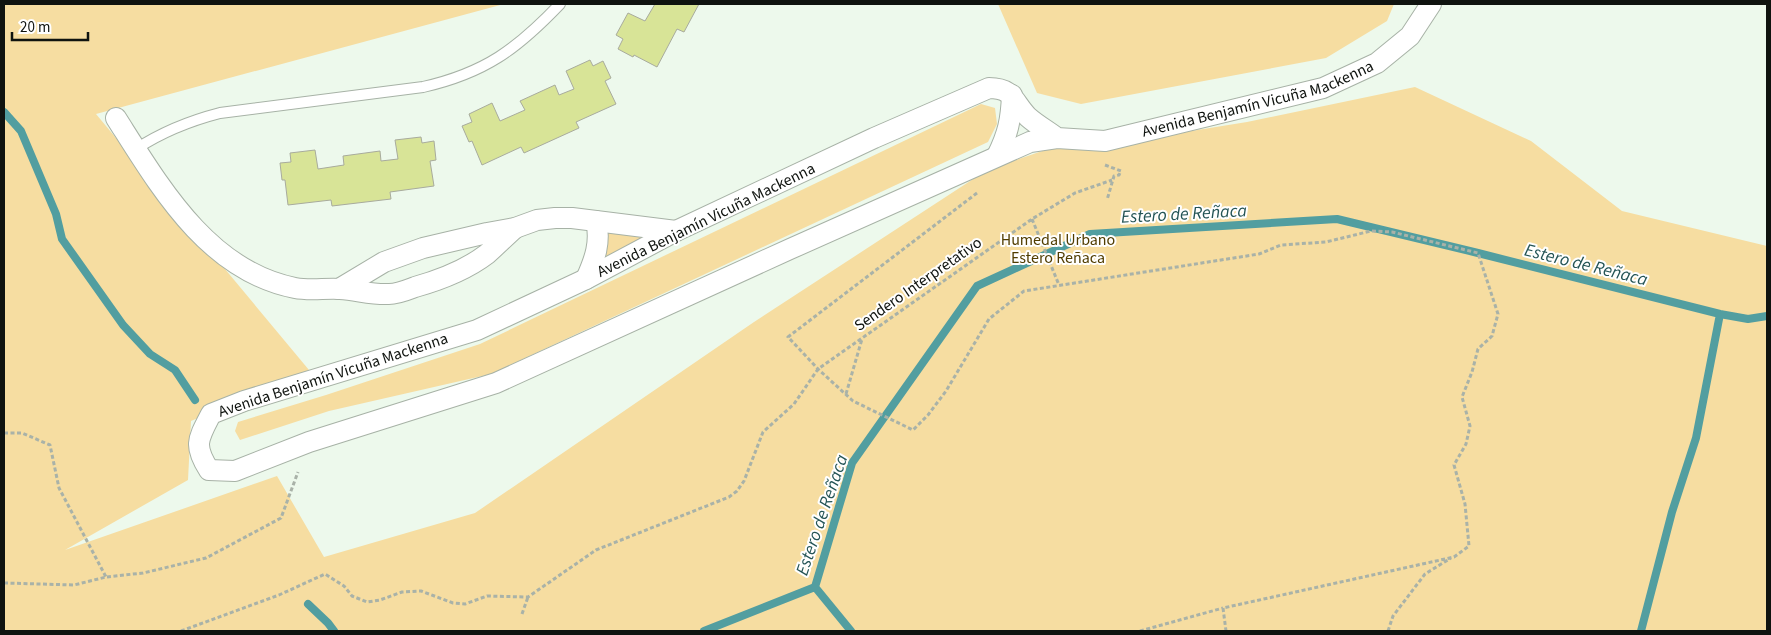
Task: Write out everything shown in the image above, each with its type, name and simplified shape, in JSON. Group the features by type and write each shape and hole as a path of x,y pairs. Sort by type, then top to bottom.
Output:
{"street":[{"name":"Avenida Benjamín Vicuña Mackenna","path":"1012,95 1000,88 989,88 874,138 676,231 586,279 477,330 244,401 211,414 200,436 199,454 209,470 234,471 309,442 496,383 1030,142 1057,138 1105,141 1323,88 1377,63 1410,36 1431,4"},
{"path":"1012,95 1020,108 1030,118 1057,138"},
{"path":"997,156 1006,138 1011,118 1012,95"},
{"path":"116,118 164,191 210,244 240,267 258,276 296,288 316,290 339,289 370,294 392,294 436,281 472,264 488,253 514,228"},
{"path":"339,289 362,274 392,259 423,248 487,232 514,228 538,220 555,218 596,221 676,231"},
{"path":"586,279 595,260 598,244 599,232 596,221"}],"lane":[{"path":"136,149 169,130 194,120 220,113 423,87 460,77 488,65 507,53 522,42 560,4"}],"path":[{"path":"1102,163 1121,171 1120,175 1114,176 1112,180 1107,200"},
{"name":"Sendero Interpretativo","path":"818,369 1032,219 1075,193 1112,180"},
{"path":"977,193 788,337 818,369 853,401 913,430 928,415 946,391 988,319 1024,291 1258,254 1281,245 1326,242 1371,231 1392,232 1478,253 1498,314 1492,336 1478,349 1472,372 1462,397 1470,426 1466,444 1454,465 1465,504 1469,546 1425,574 1393,616 1388,631"},
{"path":"1032,219 1059,285"},
{"path":"846,394 862,338"},
{"path":"522,614 528,597 596,550 728,497 738,491 751,466 762,432 794,404 818,369"},
{"path":"4,433 22,433 50,445 59,488 106,577"},
{"path":"4,584 74,585 106,577 143,573 206,558 281,518 309,442"},
{"path":"1140,631 1223,608 1454,557"},
{"path":"180,631 279,595 325,574 344,586 352,596 367,602 380,600 402,592 421,591 453,603 465,604 488,596 528,597"},
{"path":"1223,608 1226,631"}],"green space":[{"name":"Humedal Urbano Estero Reñaca","path":"4,4 504,4 96,114 309,370 191,421 188,480 65,550 277,476 324,557 475,513 754,322 987,170 1083,137 1155,118 1160,136 1247,122 1415,87 1531,141 1622,211 1767,246 1767,631 4,631"},
{"path":"998,4 1394,4 1387,21 1326,58 1081,104 1037,93"},
{"path":"981,104 995,108 997,124 988,142 491,374 329,411 240,440 235,431 238,422 480,344"},
{"path":"605,228 648,234 599,265"}],"building":[{"path":"655,4 699,4 684,32 677,29 657,67 618,49 623,39 616,35 628,13 645,21"},
{"path":"590,60 593,66 603,61 611,78 605,81 616,104 576,122 579,128 524,153 521,147 482,165 472,141 469,142 462,126 472,122 469,114 492,103 500,121 525,110 520,101 555,85 559,95 574,89 566,71"},
{"path":"421,137 422,143 434,141 436,160 430,161 434,186 390,192 391,199 332,206 331,200 288,205 285,180 282,180 280,163 291,162 290,153 315,150 318,169 344,165 343,156 380,151 381,161 398,159 395,140"}],"waterway":[{"path":"4,112 21,131 56,214 62,239 123,325 150,354 175,370 195,400"},
{"name":"Estero de Reñaca","path":"704,631 815,587 852,463 977,286 1090,234 1337,219 1720,314 1748,319 1767,316"},
{"path":"1641,631 1672,512 1696,438 1720,314"},
{"path":"815,587 851,631"},
{"path":"308,604 334,631"}]}
